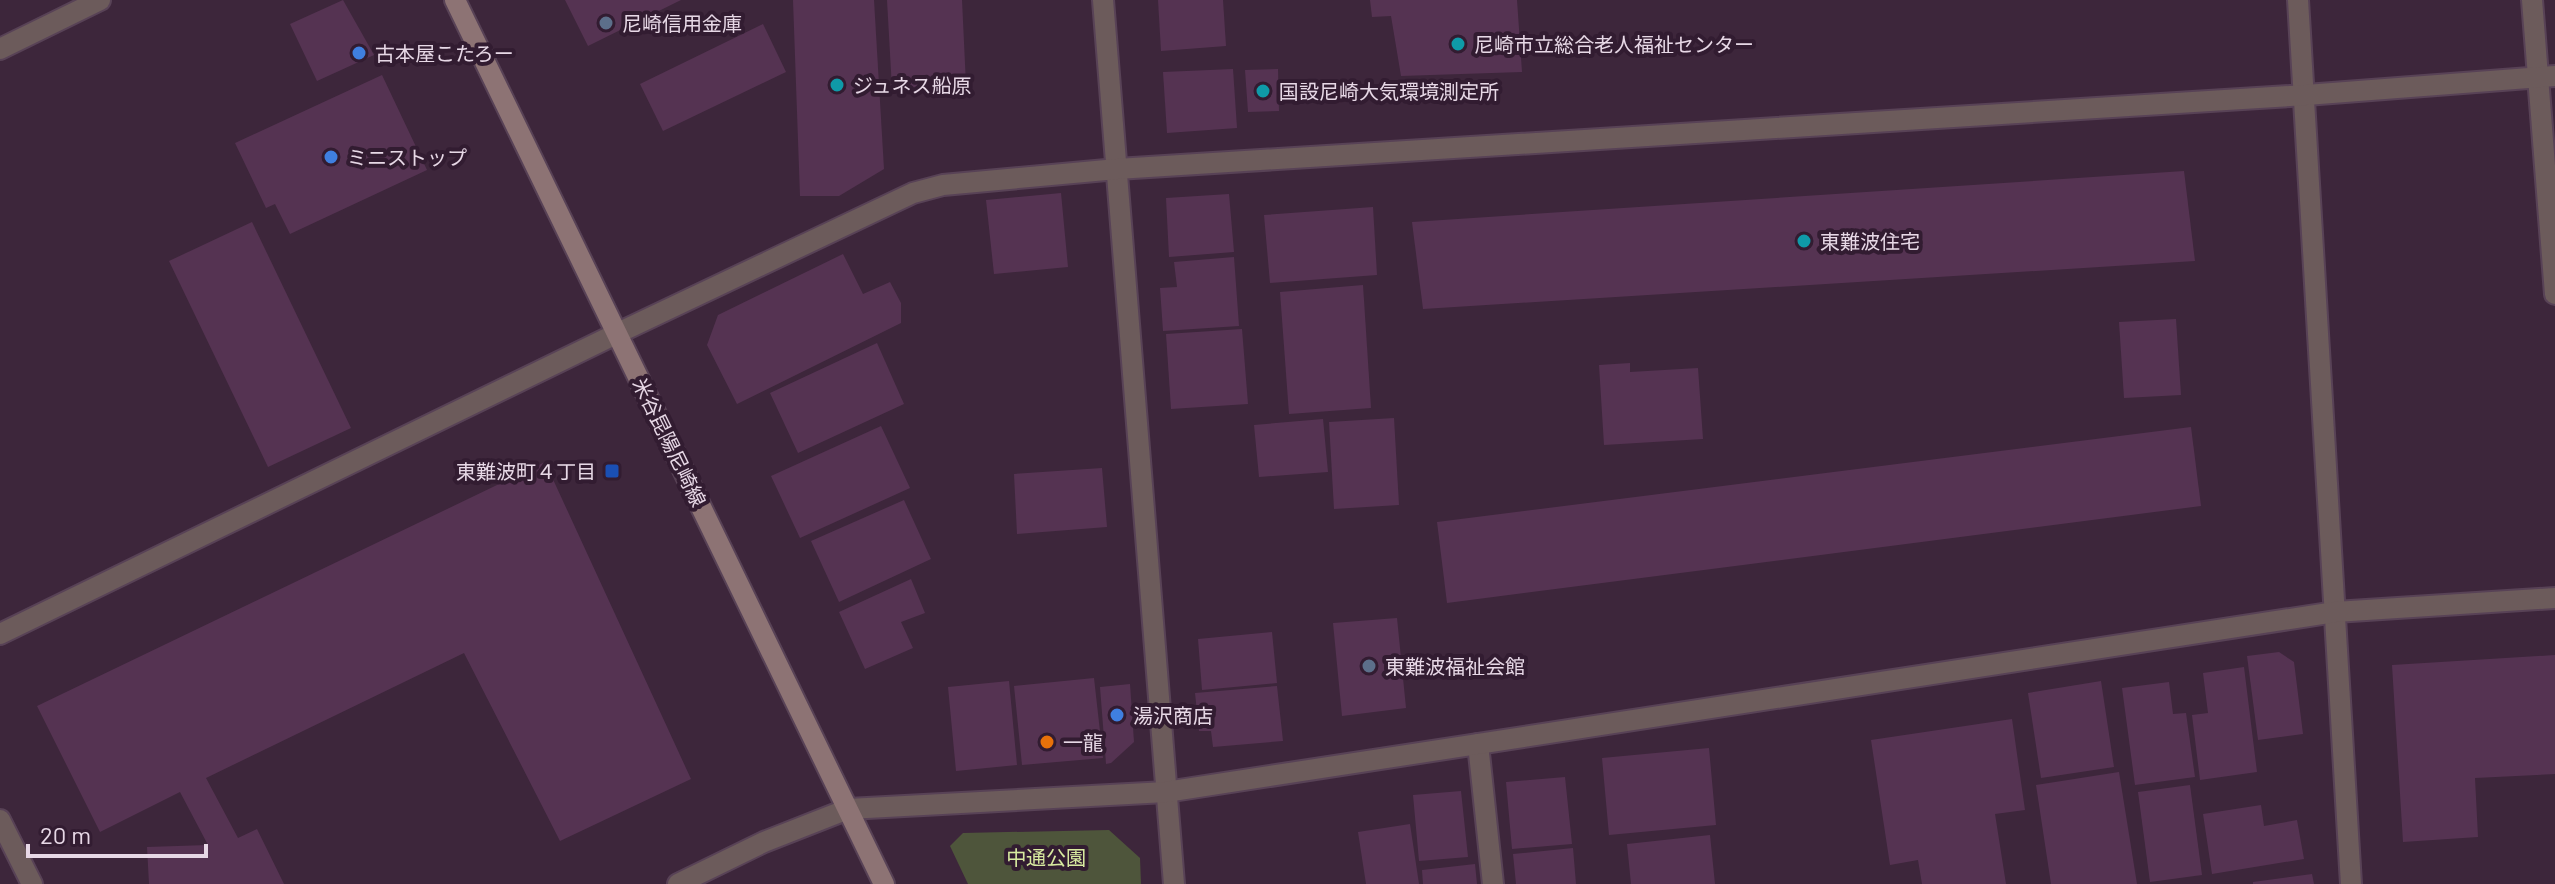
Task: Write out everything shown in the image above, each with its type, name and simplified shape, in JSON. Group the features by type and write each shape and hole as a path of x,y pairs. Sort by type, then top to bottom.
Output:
{"main road":[{"name":"米谷昆陽尼崎線","path":"455,0 884,884"}],"street":[{"path":"0,49 100,0"},
{"path":"1103,0 1174,884"},
{"path":"2298,0 2351,884"},
{"path":"2532,0 2547,76 2555,294"},
{"path":"0,634 618,333 913,193 943,185 1117,169 2306,95 2547,76"},
{"path":"678,884 764,842 848,809 1166,792 2335,612 2555,598"},
{"path":"1478,744 1493,884"},
{"path":"0,820 32,884"}],"green space":[{"name":"中通公園","path":"1109,830 1140,858 1141,884 968,884 950,846 963,833"}],"building":[{"path":"343,0 374,55 317,81 290,24"},
{"name":"尼崎信用金庫","path":"565,0 681,0 588,46"},
{"name":"ジュネス船原","path":"793,0 874,0 884,169 839,196 800,196"},
{"path":"887,0 962,0 966,85 892,89"},
{"path":"1158,0 1223,0 1226,46 1161,51"},
{"name":"尼崎市立総合老人福祉センター","path":"1370,0 1517,0 1522,72 1401,76 1391,16 1372,17"},
{"path":"763,24 786,72 663,131 640,84"},
{"path":"1233,69 1237,128 1167,133 1163,72"},
{"name":"国設尼崎大気環境測定所","path":"1278,69 1279,111 1248,112 1245,70"},
{"name":"ミニストップ","path":"382,75 427,170 290,234 275,204 266,208 235,143"},
{"name":"東難波住宅","path":"2184,171 2195,261 1423,309 1412,222"},
{"path":"1061,193 1068,267 994,274 986,200"},
{"path":"1229,194 1234,252 1169,257 1166,198"},
{"path":"1373,207 1377,275 1270,283 1264,215"},
{"path":"252,222 351,428 268,467 169,261"},
{"path":"843,254 863,294 890,282 901,303 901,323 737,404 707,345 718,315"},
{"path":"1234,257 1239,326 1163,331 1160,288 1177,287 1174,262"},
{"path":"1363,285 1371,408 1289,414 1280,292"},
{"path":"2176,319 2181,395 2124,398 2119,322"},
{"path":"1242,329 1248,404 1171,409 1166,334"},
{"path":"877,343 904,404 798,453 770,393"},
{"path":"1630,363 1630,372 1698,368 1703,439 1604,445 1599,365"},
{"path":"1394,418 1399,505 1334,509 1329,422"},
{"path":"1323,419 1328,472 1259,477 1254,425"},
{"path":"881,426 910,488 800,538 771,476"},
{"path":"2191,427 2201,506 1447,603 1437,522"},
{"path":"545,462 691,779 560,841 464,653 206,778 238,838 257,829 284,884 149,884 147,847 208,845 180,792 100,832 37,706"},
{"path":"1102,468 1107,527 1017,534 1014,474"},
{"path":"904,500 931,559 839,602 811,541"},
{"path":"911,579 925,613 901,622 913,648 865,669 839,612"},
{"name":"東難波福祉会館","path":"1397,618 1406,708 1342,716 1333,623"},
{"path":"1272,632 1277,683 1202,690 1198,639"},
{"path":"2279,652 2294,662 2303,734 2258,740 2247,656"},
{"path":"2555,655 2555,774 2475,778 2478,837 2403,842 2392,665"},
{"path":"2244,667 2257,772 2200,780 2192,715 2208,713 2203,673"},
{"path":"1094,678 1103,758 1022,765 1014,686"},
{"path":"1009,681 1017,765 956,771 948,687"},
{"path":"2101,681 2114,767 2041,778 2028,693"},
{"path":"2169,682 2173,714 2186,713 2195,777 2135,785 2122,688"},
{"name":"湯沢商店","path":"1130,684 1134,742 1106,764 1100,687"},
{"path":"1277,686 1283,741 1213,747 1211,731 1199,731 1195,693"},
{"path":"2012,719 2025,810 1995,814 2006,884 1922,884 1918,860 1890,865 1871,740"},
{"path":"1709,748 1716,825 1609,835 1602,758"},
{"path":"2119,772 2137,884 2051,884 2036,785"},
{"path":"1565,777 1572,844 1512,849 1506,782"},
{"path":"2190,785 2202,875 2150,882 2138,792"},
{"path":"1461,791 1468,857 1419,861 1413,795"},
{"path":"2261,805 2264,826 2297,820 2304,859 2212,874 2203,814"},
{"path":"1410,824 1419,884 1366,884 1358,832"},
{"path":"1710,835 1715,884 1631,884 1627,844"},
{"path":"1573,848 1576,884 1516,884 1513,854"},
{"path":"1475,864 1477,884 1423,884 1422,870"},
{"path":"2312,874 2314,884 2253,884 2253,882"}],"place":[{"name":"尼崎信用金庫","path":"606,23"},
{"name":"尼崎市立総合老人福祉センター","path":"1458,44"},
{"name":"古本屋こたろー","path":"359,53"},
{"name":"ジュネス船原","path":"837,85"},
{"name":"国設尼崎大気環境測定所","path":"1263,91"},
{"name":"ミニストップ","path":"331,157"},
{"name":"東難波住宅","path":"1804,241"},
{"name":"東難波町４丁目","path":"612,471"},
{"name":"東難波福祉会館","path":"1369,666"},
{"name":"湯沢商店","path":"1117,715"},
{"name":"一龍","path":"1047,742"}]}
